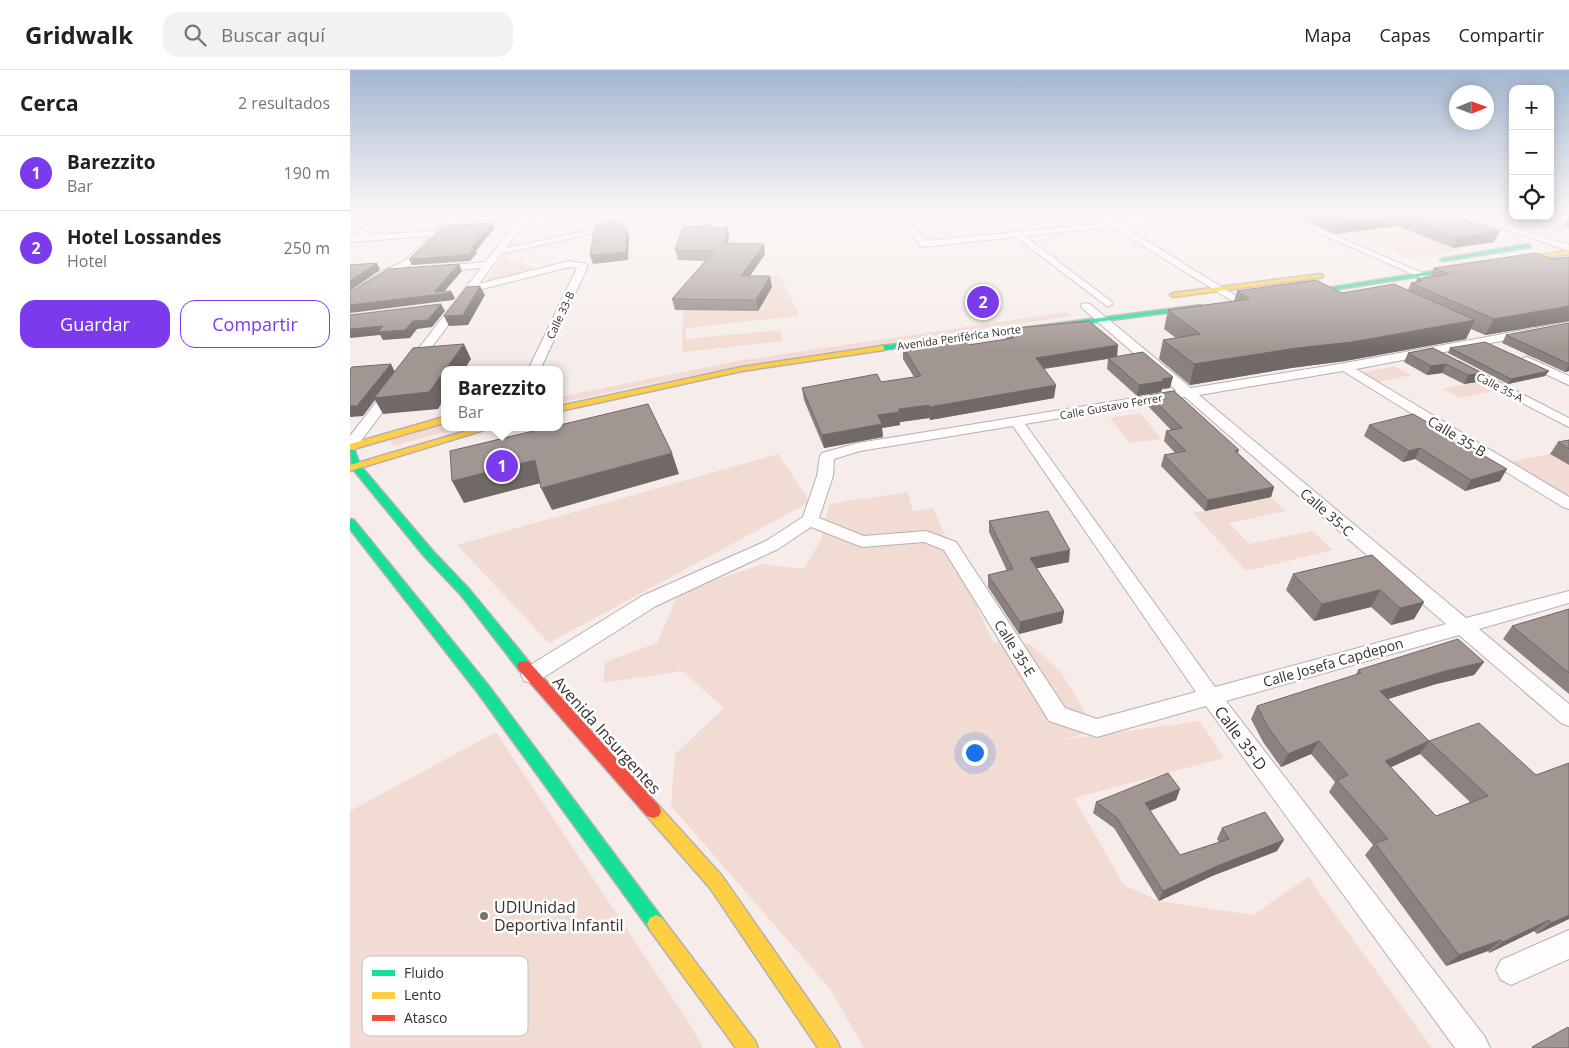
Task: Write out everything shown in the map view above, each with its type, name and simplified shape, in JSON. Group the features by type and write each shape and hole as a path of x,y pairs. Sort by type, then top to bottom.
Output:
{"main road":[{"path":"1374,269 1447,259"},
{"path":"1497,263 1521,259"},
{"path":"1292,294 1478,266"},
{"path":"1165,296 1330,275"},
{"name":"Avenida Periférica Norte","path":"563,408 742,369 917,342 1245,302"},
{"path":"1081,307 1113,303"},
{"path":"350,447 441,421"},
{"path":"353,467 476,431"},
{"name":"Avenida Insurgentes","path":"350,451 353,467 428,553 465,592 531,675 716,882 830,1048"},
{"path":"350,522 483,689 748,1048"}],"street":[{"path":"414,268 422,259"},
{"path":"350,447 493,259"},
{"path":"1051,259 1113,303"},
{"path":"1171,259 1245,302"},
{"path":"1385,259 1422,275"},
{"name":"Calle 33-B","path":"470,289 569,264 583,266 536,366"},
{"path":"350,298 382,269 488,265"},
{"path":"1365,284 1382,292"},
{"path":"438,308 458,305"},
{"name":"Calle 35-C","path":"1081,307 1099,319 1187,392 1569,717"},
{"name":"Calle Gustavo Ferrer","path":"810,520 824,476 827,456 858,447 1344,367 1569,325"},
{"path":"1466,332 1500,348"},
{"name":"Calle 35-A","path":"1431,351 1569,423"},
{"path":"1517,357 1569,381"},
{"name":"Calle 35-B","path":"1344,367 1569,504"},
{"name":"Calle 35-D","path":"1017,422 1210,697 1474,1048"},
{"path":"531,675 649,601 772,545 810,520"},
{"name":"Calle 35-E","path":"810,520 862,542 926,536 950,546 1057,715 1097,728"},
{"name":"Calle Josefa Capdepon","path":"1097,728 1569,596"},
{"path":"1511,970 1569,944"}],"shaded area":[{"path":"501,259 512,259 536,268 485,283"},
{"path":"780,275 799,316 686,328 686,339 780,330 783,341 682,352 684,283"},
{"path":"1067,312 1073,316 879,344 751,365 563,402 563,396 737,361"},
{"path":"1394,366 1411,375 1377,382 1361,373"},
{"path":"1476,382 1494,391 1460,398 1443,389"},
{"path":"1140,413 1162,439 1130,443 1110,418"},
{"path":"441,426 441,431 449,431 393,446 389,439"},
{"path":"778,454 810,502 549,643 457,545"},
{"path":"1550,454 1569,466 1569,494 1556,496 1504,463"},
{"path":"908,492 913,511 933,508 993,642 1030,644 1061,672 1096,730 1063,740 1200,721 1224,758 1074,798 1124,885 1159,901 1253,915 1308,877 1432,1048 864,1048 830,989 671,806 675,754 724,708 682,671 603,683 605,662 657,643 679,592 763,564 804,569 822,538 829,504"},
{"path":"1271,497 1286,511 1229,523 1249,544 1312,531 1333,550 1246,571 1193,513"},
{"name":"UDIUnidad Deportiva Infantil","path":"496,732 688,1021 703,1048 350,1048 350,811"}],"building":[{"path":"707,259 753,259 741,276 770,276 756,300 672,299"},
{"path":"1498,259 1569,259 1569,306 1494,319 1411,283 1422,281 1417,279 1449,274 1434,268"},
{"path":"377,263 350,281 350,265"},
{"path":"459,264 434,292 451,291 450,293 350,305 350,292 388,269"},
{"path":"1316,280 1342,293 1394,284 1475,320 1352,342 1297,348 1194,364 1163,340 1200,334 1168,310 1249,299 1237,291"},
{"path":"480,286 463,315 444,316 467,287"},
{"path":"441,304 428,320 413,321 405,330 378,332 383,326 350,329 350,315"},
{"path":"1089,321 1118,345 1036,358 1056,385 929,407 929,405 899,409 899,412 878,415 882,424 822,435 802,388 877,374 881,382 921,376 903,347 962,337 968,345 1014,338 1007,329"},
{"path":"1569,323 1569,364 1506,335"},
{"path":"1485,342 1549,371 1511,379 1450,348"},
{"path":"464,344 448,366 441,366 441,376 429,392 374,398 413,348"},
{"path":"1433,348 1482,373 1468,375 1446,364 1431,366 1408,353"},
{"path":"1143,352 1173,377 1162,379 1164,381 1139,385 1108,358"},
{"path":"391,364 357,406 350,406 350,369 352,367"},
{"path":"1174,391 1239,450 1235,451 1274,487 1208,500 1164,455 1186,451 1166,431 1182,428 1149,395"},
{"path":"648,404 672,453 541,488 535,460 452,481 450,451 533,431 563,431 563,424"},
{"path":"1413,414 1507,469 1471,480 1420,448 1409,451 1369,425"},
{"path":"1569,440 1569,449 1558,442"},
{"path":"1048,511 1070,550 1030,558 1064,611 1020,622 988,575 1013,569 989,521"},
{"path":"1372,555 1424,602 1400,608 1380,590 1322,604 1293,574"},
{"path":"1569,609 1569,673 1512,626"},
{"path":"1458,639 1484,662 1445,671 1380,691 1429,741 1479,723 1536,775 1569,763 1569,915 1551,923 1549,920 1503,942 1501,940 1459,955 1375,843 1388,839 1337,780 1348,775 1319,741 1288,754 1269,729 1257,706 1361,673 1358,670","holes":["1429,741 1488,796 1436,816 1385,761"]},
{"path":"1168,773 1180,789 1145,803 1180,855 1229,839 1222,828 1265,812 1284,840 1217,866 1163,891 1117,818 1096,802"},
{"path":"1568,1027 1569,1048 1532,1047"}],"traffic: fast":[{"path":"1300,293 1465,268"},
{"path":"881,348 1201,307"},
{"path":"350,451 355,466 428,553 465,592 524,666"},
{"path":"350,522 483,689 656,924"}],"traffic: slow":[{"path":"1510,261 1525,259"},
{"path":"1173,295 1321,276"},
{"path":"563,408 742,369 881,348"},
{"path":"350,447 441,421"},
{"path":"350,468 476,431"},
{"path":"653,811 716,882 830,1048"},
{"path":"656,924 748,1048"}],"traffic: jam":[{"path":"524,666 653,811"}],"place":[{"name":"Hotel Lossandes","path":"983,302"},
{"name":"Barezzito","path":"502,466"},
{"name":"UDIUnidad Deportiva Infantil","path":"484,916"}]}
